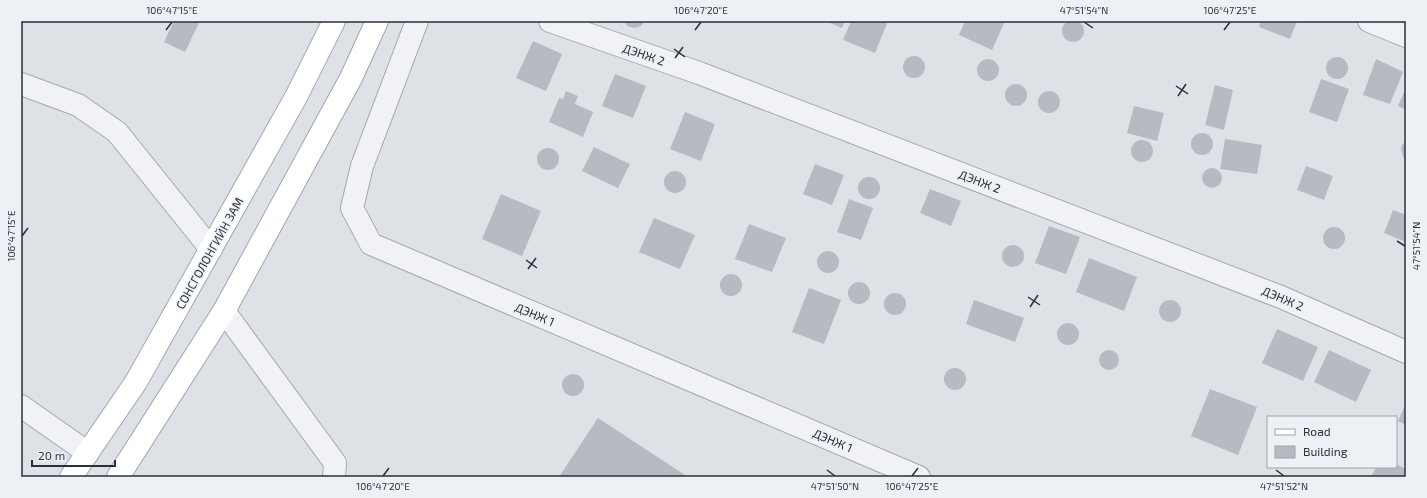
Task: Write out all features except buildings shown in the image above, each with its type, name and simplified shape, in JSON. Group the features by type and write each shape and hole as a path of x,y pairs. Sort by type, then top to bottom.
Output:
{"main road":[{"name":"СОНСГОЛОНГИЙН ЗАМ","path":"71,477 136,382 296,97 334,21"},
{"path":"118,477 224,311 351,78 377,21"}],"street":[{"name":"ДЭНЖ 1","path":"417,21 362,166 352,208 371,244 919,477"},
{"name":"ДЭНЖ 2","path":"550,21 699,73 1281,297 1406,352"},
{"path":"1369,21 1406,36"},
{"path":"21,84 78,105 117,132 210,249"},
{"path":"224,311 335,463 334,477"},
{"path":"21,406 88,453"}]}
